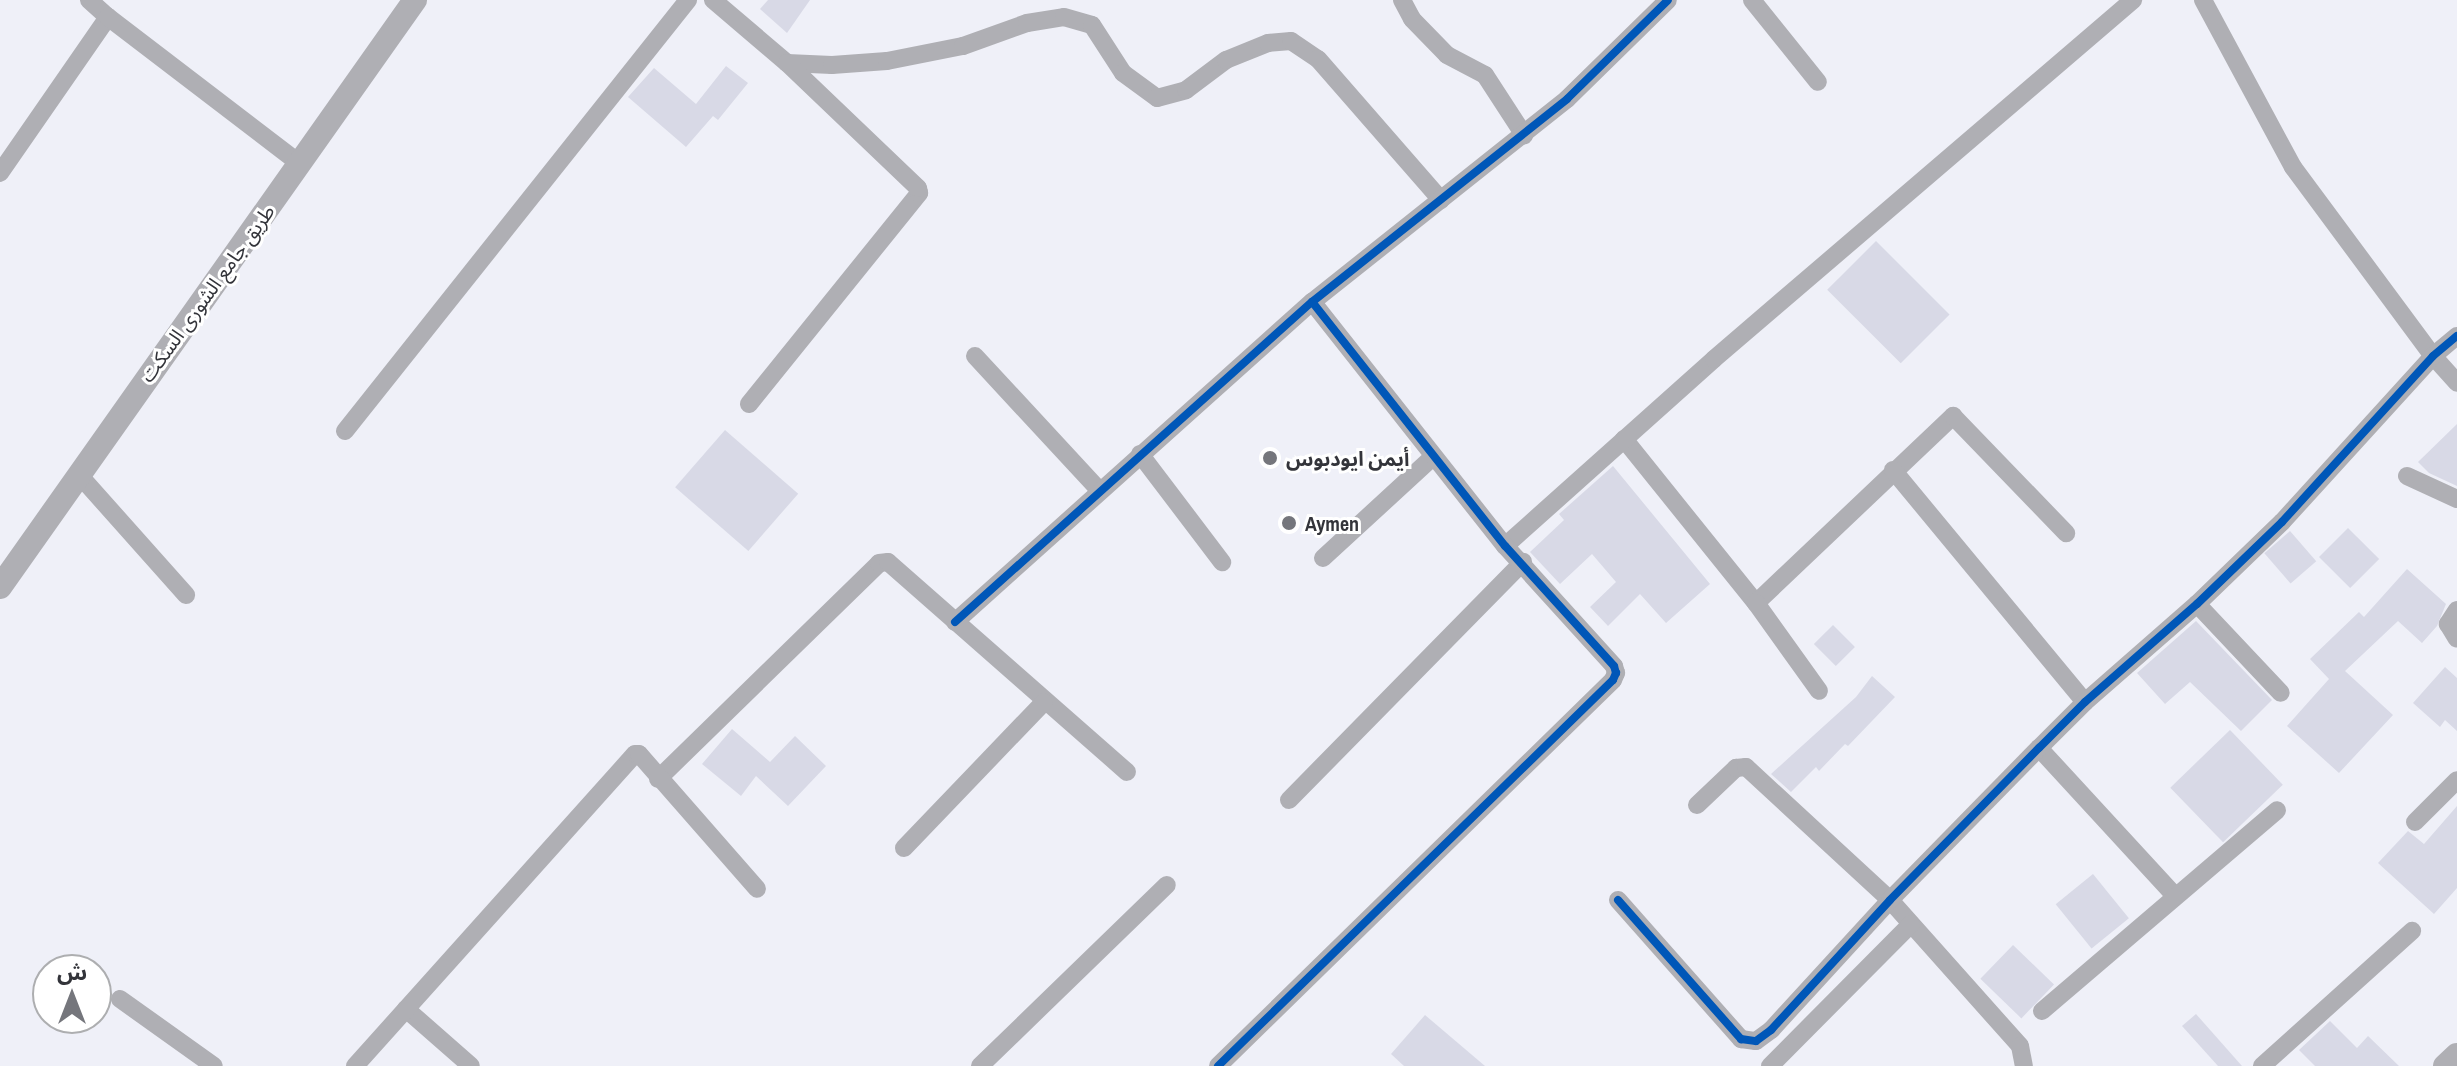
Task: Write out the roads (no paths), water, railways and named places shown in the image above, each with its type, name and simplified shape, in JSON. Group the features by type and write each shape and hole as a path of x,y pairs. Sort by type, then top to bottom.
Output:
{"main road":[{"name":"طريق جامع الشورى السكت","path":"0,587 81,477 149,374 415,0"},
{"path":"2445,1066 2457,1055"}],"street":[{"path":"89,0 300,164"},
{"path":"345,431 688,0"},
{"path":"713,0 787,63 918,188 919,193 749,404"},
{"path":"1402,0 1412,19 1447,55 1480,70 1495,86 1524,135"},
{"path":"955,622 1312,302 1567,99 1668,0"},
{"path":"1752,0 1818,82"},
{"path":"1505,546 1624,439 2133,0"},
{"path":"2203,0 2293,167 2433,356 2457,383"},
{"path":"0,173 108,17"},
{"path":"787,63 832,65 887,61 963,46 1027,23 1064,17 1092,25 1123,73 1157,98 1186,90 1226,60 1268,43 1291,41 1318,59 1441,200"},
{"path":"1218,1066 1613,680 1614,666 1523,562 1505,546 1312,302"},
{"path":"1618,900 1741,1039 1756,1041 1771,1030 1890,900 2085,702 2197,604 2282,522 2433,356 2457,336"},
{"path":"975,356 1100,491"},
{"path":"1756,603 1953,416 2066,533"},
{"path":"1624,439 1756,603 1819,691"},
{"path":"1140,454 1222,562"},
{"path":"1323,558 1433,457"},
{"path":"1893,470 2085,702"},
{"path":"2407,476 2457,499"},
{"path":"81,477 186,595"},
{"path":"658,779 879,563 888,562 1127,772"},
{"path":"1289,800 1523,562"},
{"path":"2197,604 2281,693"},
{"path":"2457,610 2448,624 2457,639"},
{"path":"904,848 1044,702"},
{"path":"2039,748 2175,896"},
{"path":"355,1066 631,755 639,754 757,889"},
{"path":"1697,805 1736,768 1746,767 1890,900 2020,1046 2024,1066"},
{"path":"2415,822 2457,780"},
{"path":"2042,1011 2277,810"},
{"path":"980,1066 1167,885"},
{"path":"1770,1066 1911,924"},
{"path":"2262,1066 2412,931"},
{"path":"120,999 214,1066"},
{"path":"406,1009 471,1066"}],"place":[{"name":"أيمن ايودبوس","path":"1270,458"},
{"name":"Aymen","path":"1289,523"}]}
